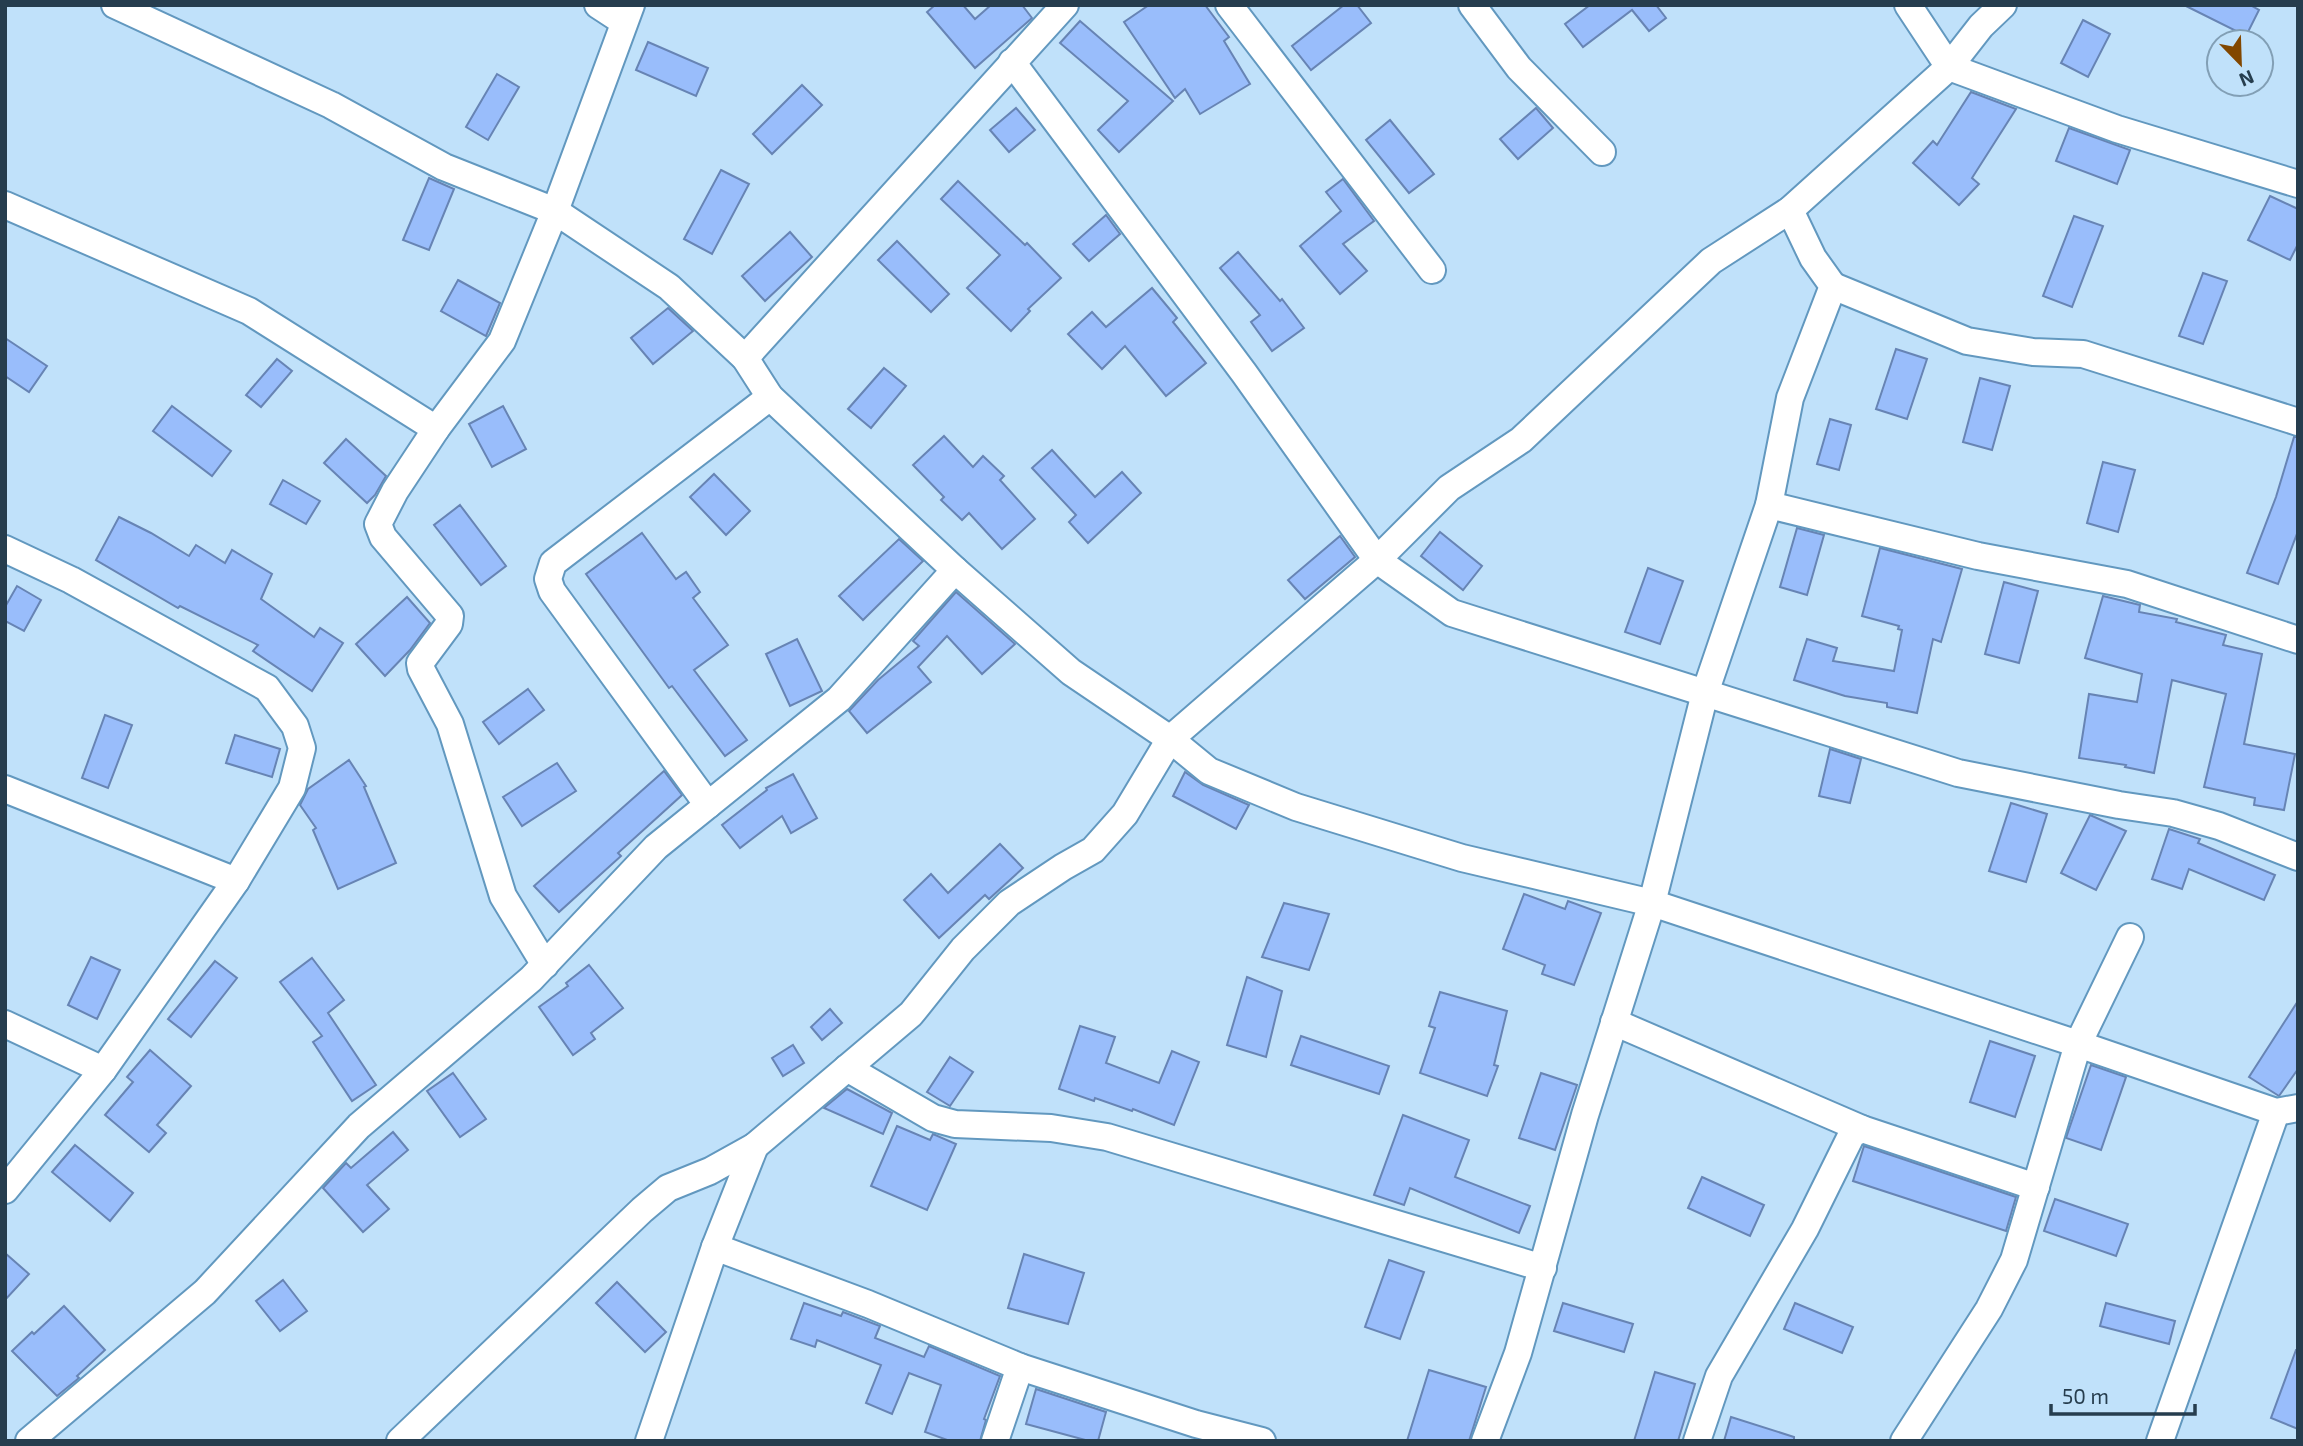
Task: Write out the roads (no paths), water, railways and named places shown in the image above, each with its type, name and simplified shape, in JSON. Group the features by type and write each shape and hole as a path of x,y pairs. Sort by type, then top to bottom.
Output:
{"street":[{"path":"115,5 331,105 444,167 555,211 669,287 745,358 770,397 956,570 1071,672 1170,739 1209,771 1296,807 1462,858 1652,903 2287,1110 2160,1441"},
{"path":"545,965 503,896 450,724 421,669 420,663 449,624 450,616 383,537 378,524 395,491 436,429 502,341 555,211 628,14 598,5"},
{"path":"745,358 1065,5"},
{"path":"1229,5 1432,270"},
{"path":"1472,5 1520,68 1602,152"},
{"path":"1908,5 1949,67 2117,129 2298,184"},
{"path":"400,1441 668,1188 710,1171 755,1146 911,1014 963,949 1009,903 1093,850 1125,814 1170,739 1377,560 1449,488 1521,440 1711,261 1790,211 1949,67 1981,26 2003,5"},
{"path":"1012,62 1244,373 1377,560 1452,613 1958,773 2173,813 2219,826 2298,857"},
{"path":"5,205 249,311 436,429"},
{"path":"1790,211 1812,258 1833,286 1967,341 2033,352 2083,354 2298,422"},
{"path":"1485,1441 1518,1353 1585,1115 1652,903 1705,693 1769,505 1790,398 1833,286"},
{"path":"708,804 552,591 548,579 553,563 770,397"},
{"path":"1769,505 1978,556 2127,584 2298,640"},
{"path":"5,549 71,580 267,688 295,726 302,748 292,788 236,881 103,1070 5,1190"},
{"path":"29,1441 205,1292 359,1126 531,979 656,847 839,699 956,570"},
{"path":"5,789 236,881"},
{"path":"1904,1441 1989,1309 2014,1260 2078,1044 2130,937"},
{"path":"1614,1022 1863,1129 2036,1187"},
{"path":"5,1024 103,1070"},
{"path":"847,1068 933,1118 955,1124 1051,1128 1107,1137 1543,1268"},
{"path":"1697,1441 1719,1376 1805,1229 1852,1134 1863,1129"},
{"path":"649,1441 715,1247 755,1146"},
{"path":"715,1247 1193,1432 1262,1441"},
{"path":"995,1441 1020,1367"}]}
